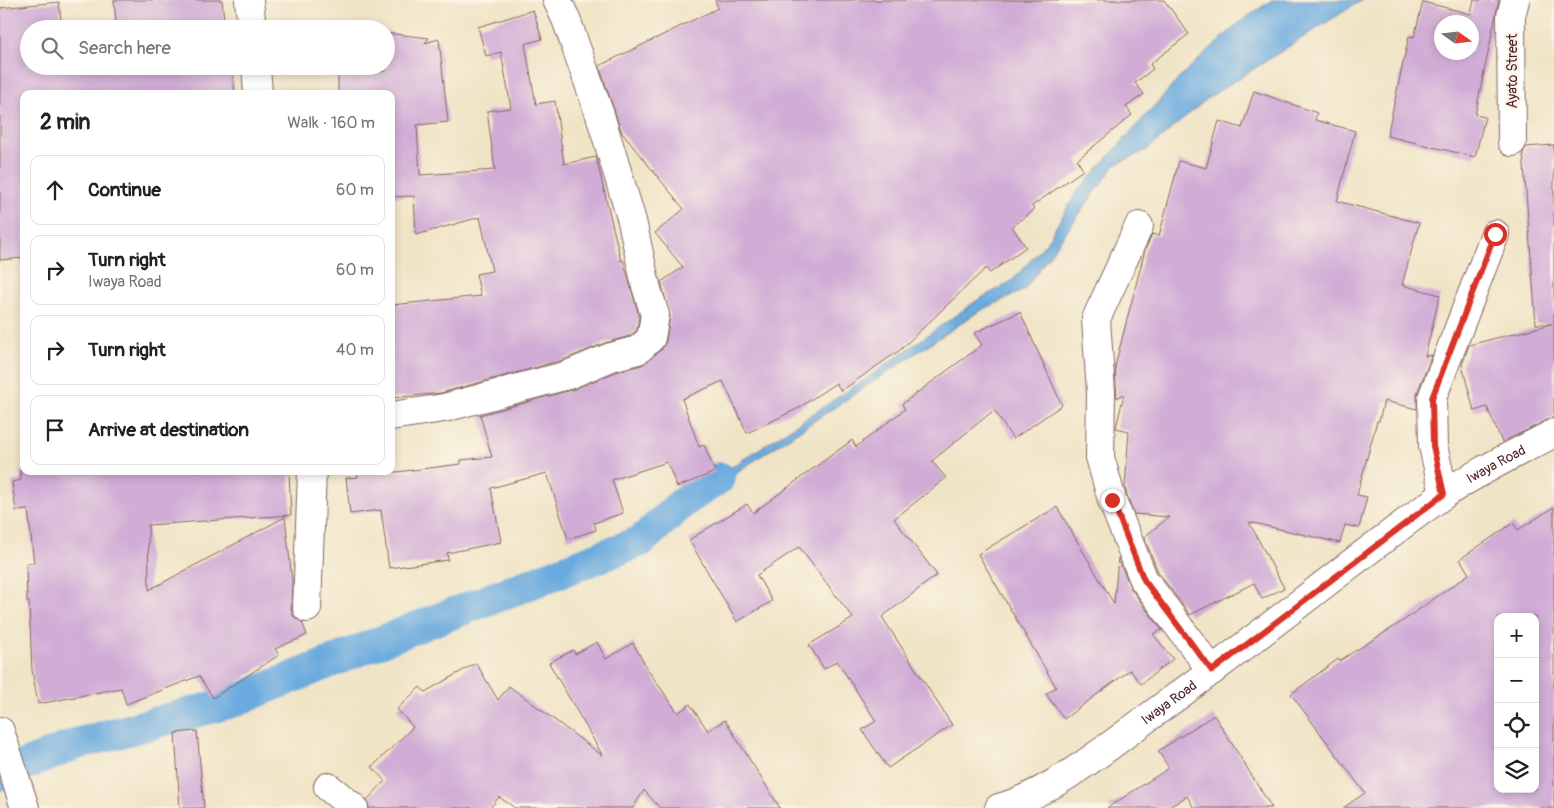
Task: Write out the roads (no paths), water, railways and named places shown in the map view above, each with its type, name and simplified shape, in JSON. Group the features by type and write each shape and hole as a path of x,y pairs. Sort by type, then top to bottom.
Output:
{"street":[{"path":"250,0 251,20"},
{"path":"395,415 453,406 568,375 611,357 638,350 651,338 655,315 646,286 632,221 596,106 566,18 557,0"},
{"name":"Ayato Street","path":"1512,142 1512,16 1515,0"},
{"path":"257,75 258,90"},
{"path":"1139,226 1096,319 1101,392 1100,457 1112,500 1144,580 1212,671"},
{"path":"1444,494 1433,446 1432,398 1495,234"},
{"name":"Iwaya Road","path":"999,808 1017,803 1048,788 1212,671 1444,494 1554,433"},
{"path":"307,608 312,475"},
{"path":"0,731 25,808"},
{"path":"328,787 354,808"}],"water":[{"path":"1272,0 1362,0 1208,98 1147,150 1115,165 1024,290 978,312 686,506 683,499 870,376 976,301 1012,281 1047,242 1076,193 1184,73 1241,21"}],"waterway":[{"path":"0,775 76,744 232,702 407,631 641,541 682,503 720,478"}]}
